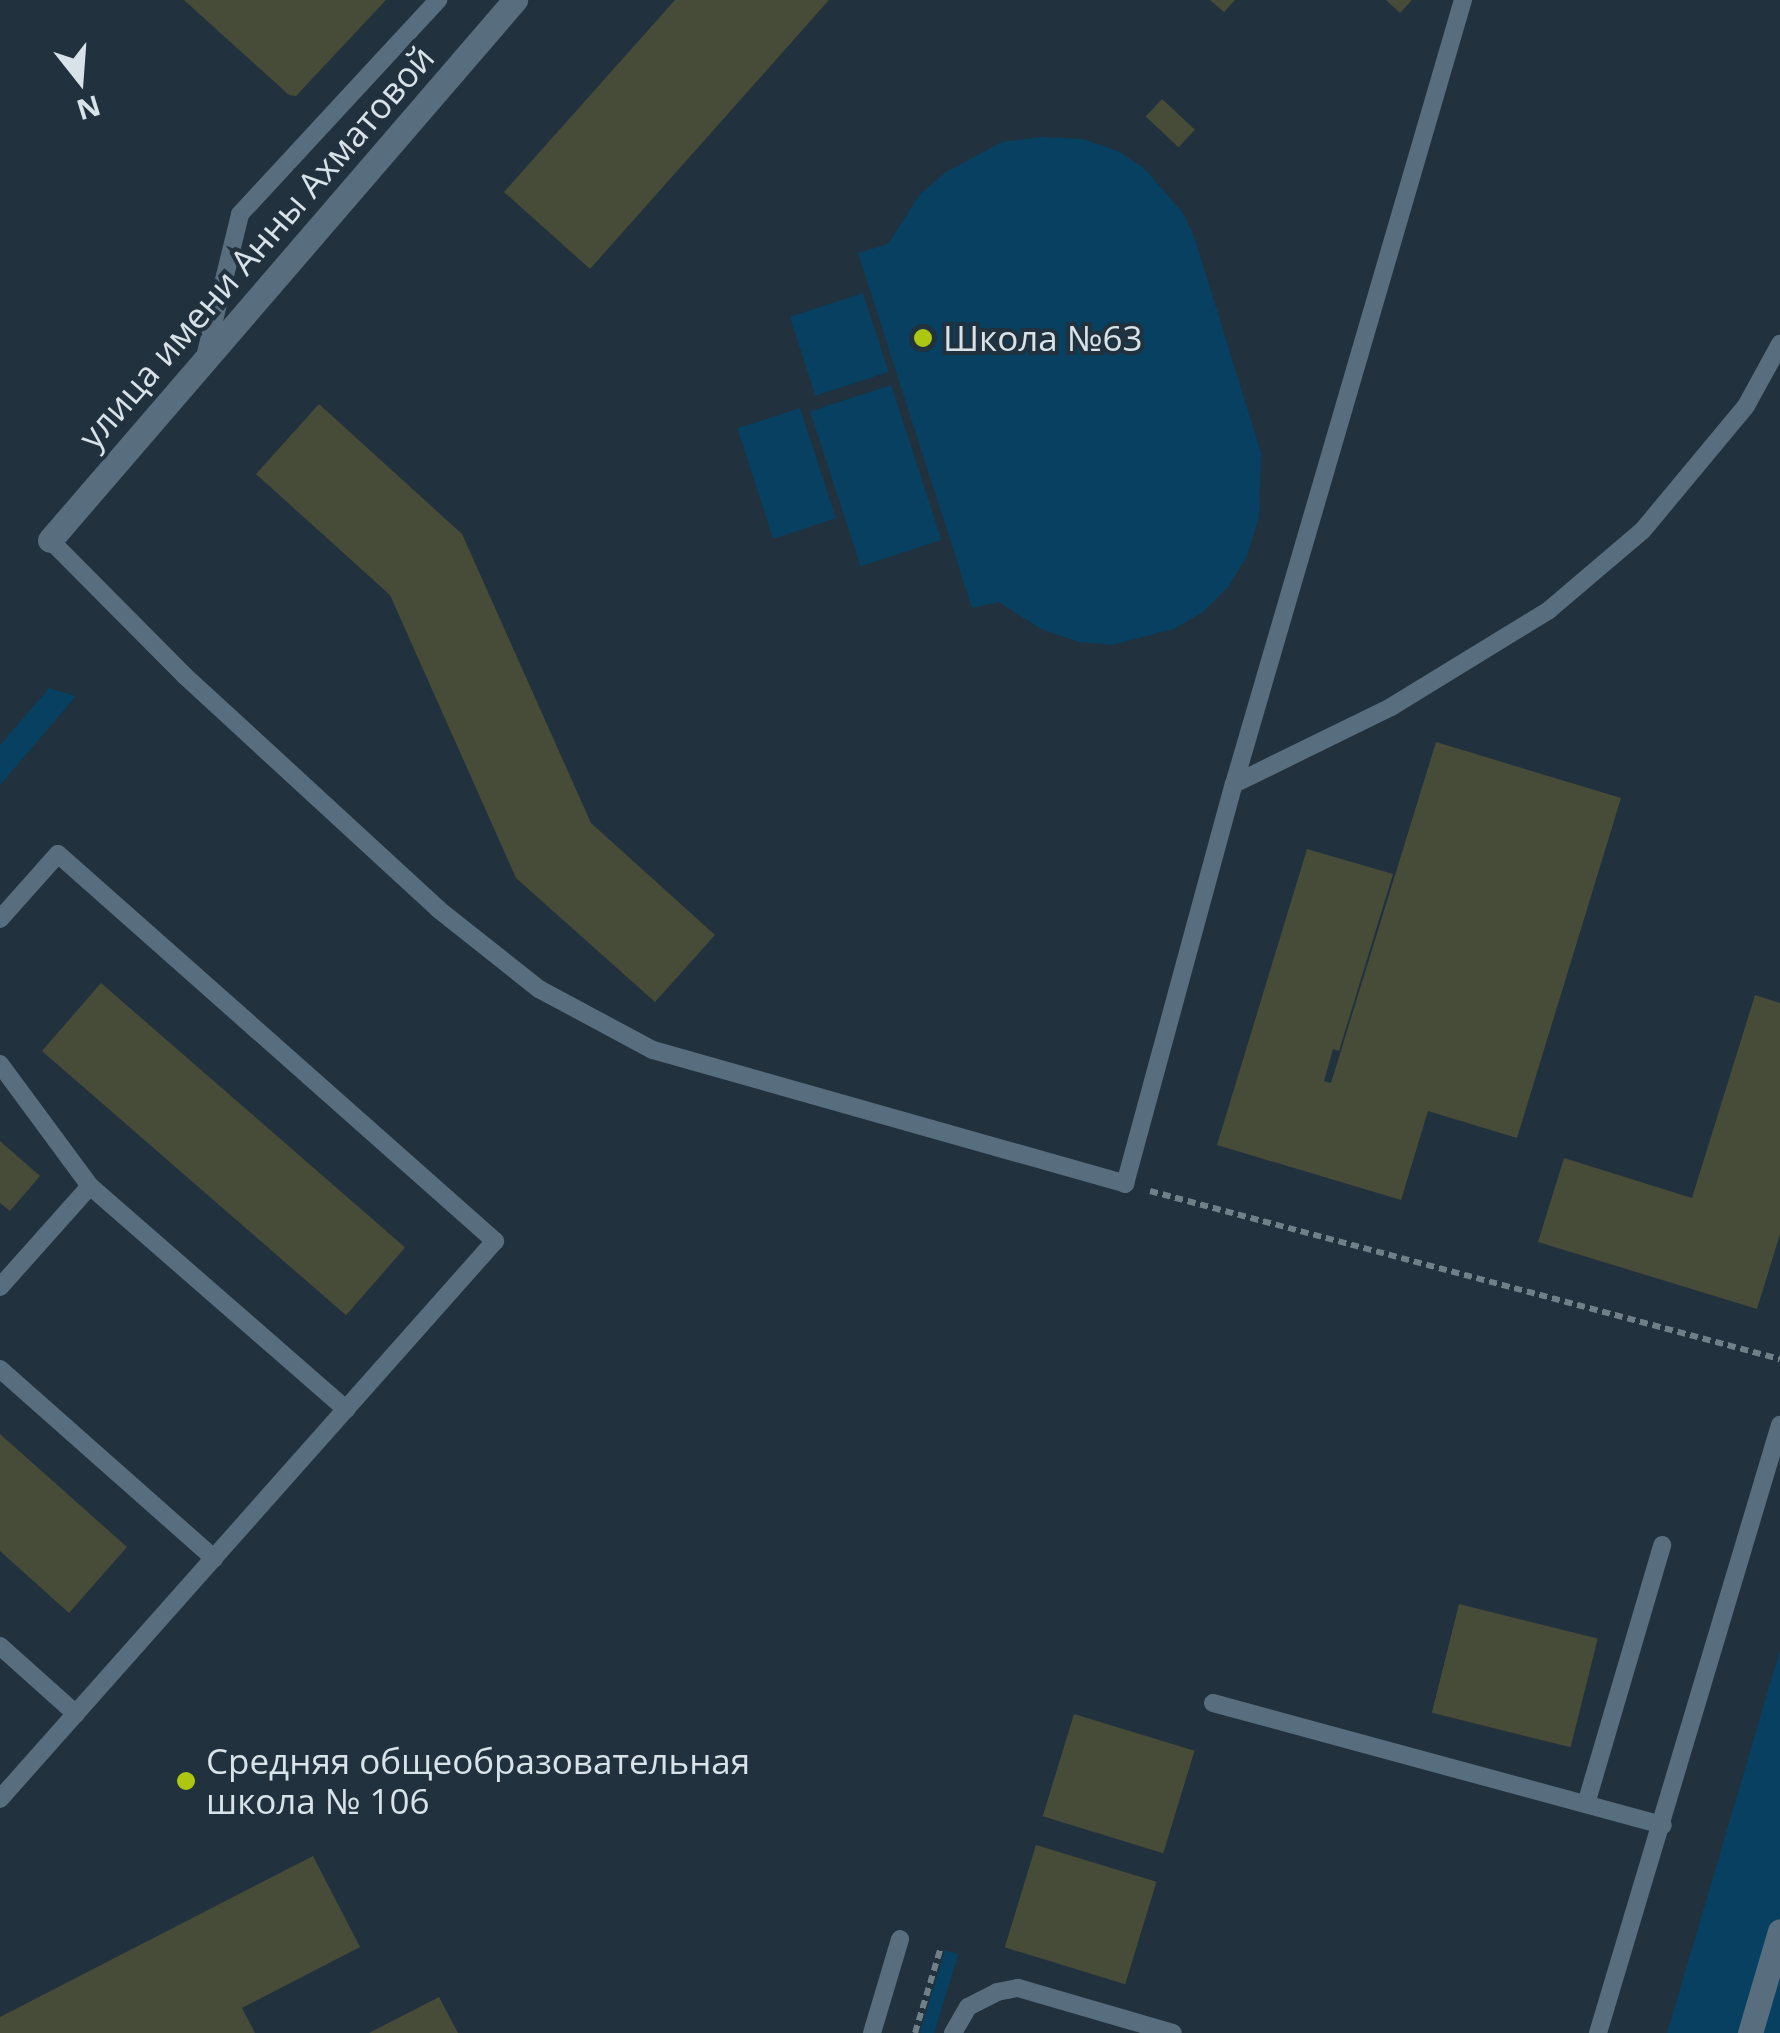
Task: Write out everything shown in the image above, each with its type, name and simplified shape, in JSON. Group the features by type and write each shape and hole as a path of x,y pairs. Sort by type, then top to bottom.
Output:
{"street":[{"name":"улица имени Анны Ахматовой","path":"50,540 515,0"},
{"path":"1750,2033 1780,1931"}],"lane":[{"path":"204,360 240,214 438,0"},
{"path":"50,540 185,676 438,909 539,989 654,1050 1125,1184 1234,784 1462,0"},
{"path":"1234,784 1391,707 1549,610 1644,530 1746,406 1780,344"},
{"path":"0,919 58,854 495,1241 0,1799"},
{"path":"0,1064 90,1186 346,1409"},
{"path":"0,1287 90,1186"},
{"path":"0,1369 214,1558"},
{"path":"1598,2033 1780,1425"},
{"path":"1586,1804 1662,1545"},
{"path":"0,1646 76,1714"},
{"path":"1213,1702 1663,1825"},
{"path":"872,2033 900,1939"},
{"path":"954,2033 968,2007 997,1992 1018,1988 1173,2033"}],"path":[{"path":"1125,1184 1780,1359"},
{"path":"915,2033 940,1950"}],"shaded area":[{"path":"1042,137 1083,139 1118,151 1144,168 1183,213 1194,236 1261,453 1259,517 1247,556 1228,587 1203,612 1174,629 1112,645 1079,642 1041,629 999,602 972,608 858,253 888,244 920,194 946,172 1002,142"},
{"path":"863,293 889,372 815,396 790,317"},
{"path":"891,385 941,540 861,566 810,411"},
{"path":"800,408 836,518 773,539 737,428"},
{"path":"49,688 76,696 0,785 0,745"},
{"path":"1780,1650 1780,2033 1667,2033"},
{"path":"945,1950 958,1954 934,2033 920,2032"}],"building":[{"path":"184,0 386,0 296,96 289,95"},
{"path":"675,0 829,0 590,269 504,192"},
{"path":"1210,0 1235,0 1224,12"},
{"path":"1386,0 1412,0 1400,13"},
{"path":"1162,99 1195,130 1179,147 1146,117"},
{"path":"319,404 462,534 591,823 715,935 655,1002 516,878 390,595 256,474"},
{"path":"1436,742 1621,798 1517,1138 1428,1111 1401,1200 1217,1145 1307,849 1393,874 1339,1051 1333,1049 1324,1081 1331,1083"},
{"path":"101,983 405,1247 346,1315 42,1051"},
{"path":"1755,995 1780,1003 1780,1234 1757,1309 1538,1242 1564,1158 1692,1198"},
{"path":"0,1141 40,1176 10,1211 0,1203"},
{"path":"0,1434 127,1547 69,1613 0,1551"},
{"path":"1459,1604 1598,1639 1571,1747 1432,1713"},
{"path":"1074,1714 1194,1751 1163,1853 1043,1816"},
{"path":"1036,1845 1156,1882 1125,1984 1005,1947"},
{"path":"313,1856 360,1947 242,2008 255,2033 0,2033 0,2017"},
{"path":"439,1997 458,2033 369,2033"}],"place":[{"name":"Школа №63","path":"923,338"},
{"name":"Средняя общеобразовательная школа № 106","path":"186,1781"}]}
